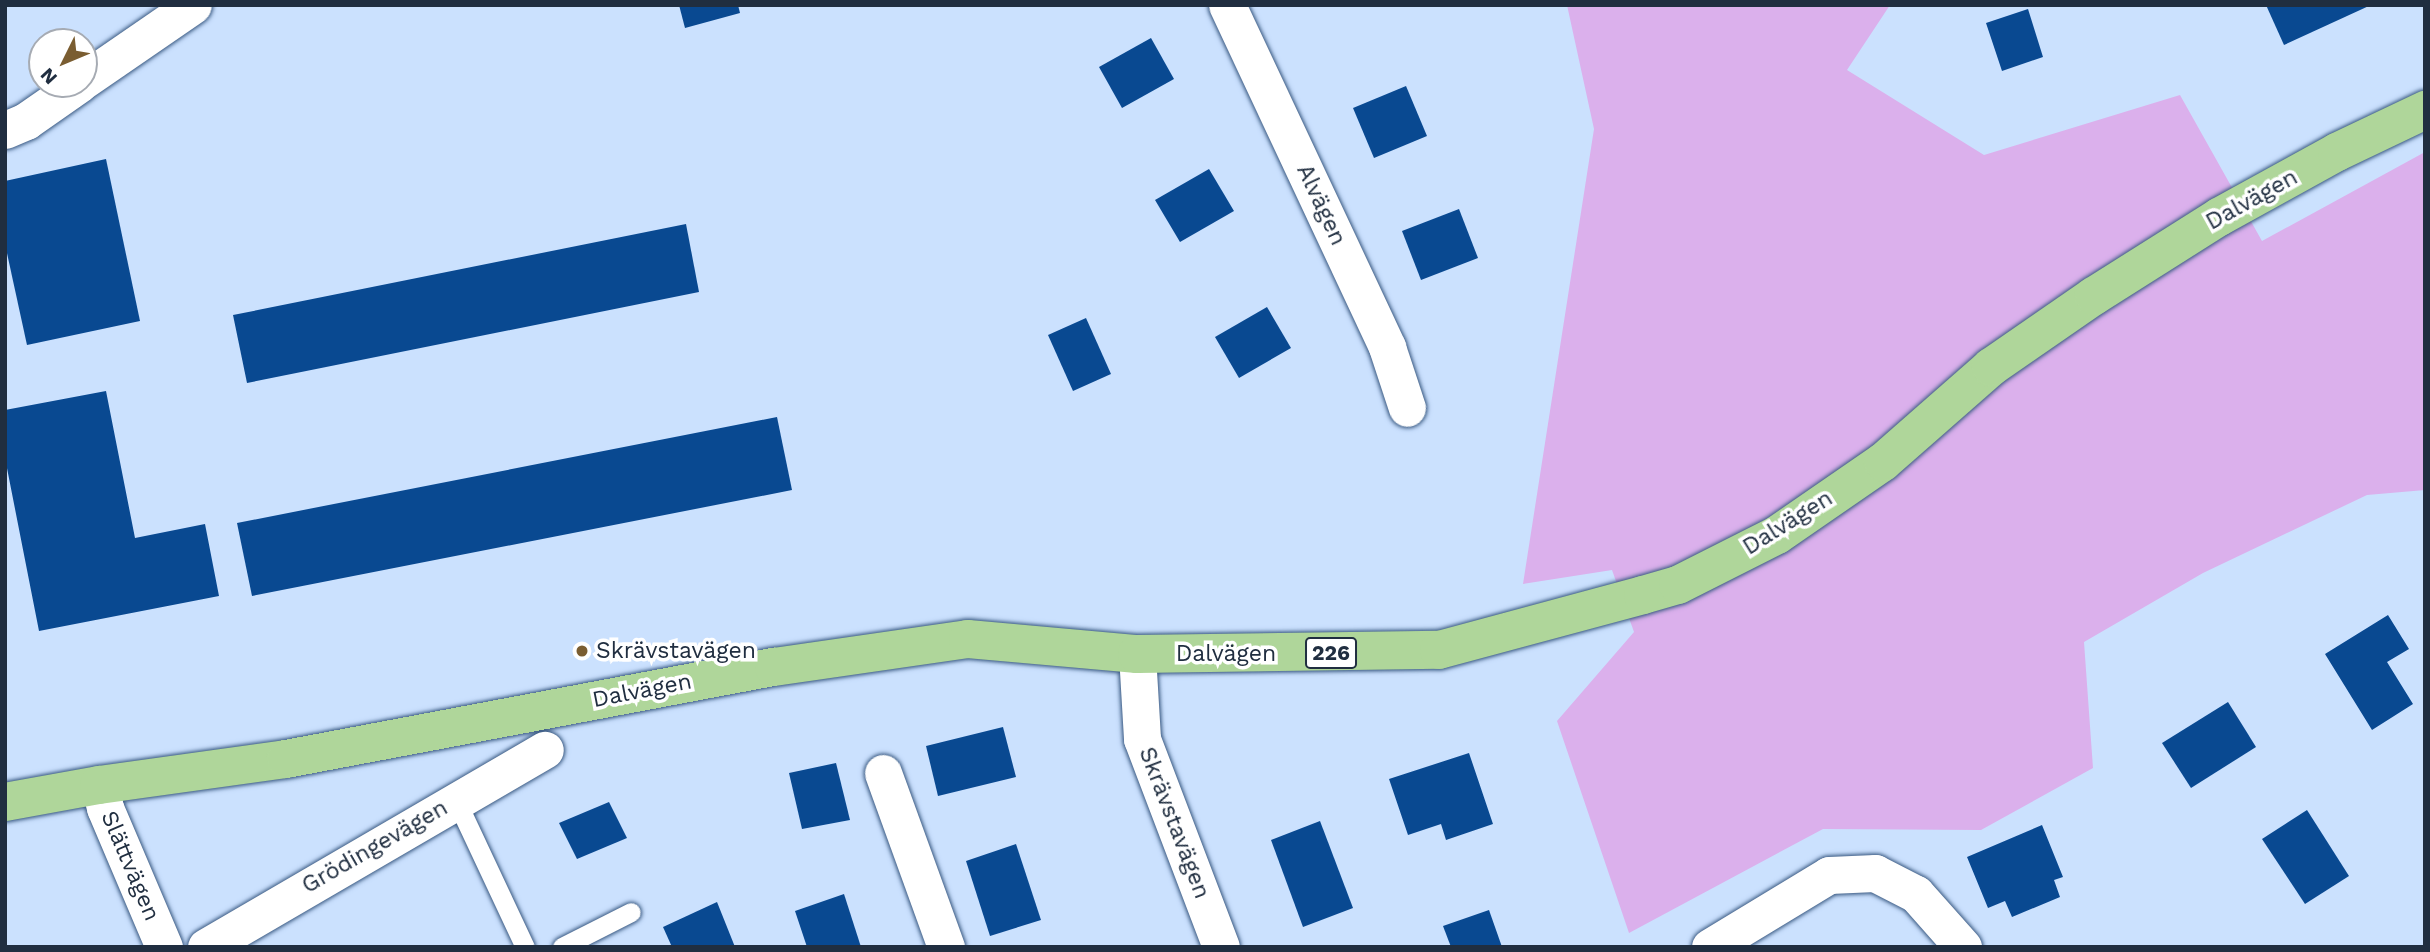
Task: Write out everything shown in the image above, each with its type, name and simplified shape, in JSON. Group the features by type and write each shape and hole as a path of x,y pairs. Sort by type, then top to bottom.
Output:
{"main road":[{"name":"Dalvägen","path":"5,802 99,785 286,759 774,667 968,639 1137,654 1439,650 1678,585 1777,535 1883,462 1992,367 2117,281 2219,217 2337,152 2425,110"},
{"name":"Dalvägen","path":"5,785 99,785"}],"street":[{"path":"98,70 193,5"},
{"name":"Alvägen","path":"1227,5 1387,347 1407,408"},
{"path":"5,130 26,121 59,98"},
{"name":"Skrävstavägen","path":"1137,654 1142,739 1221,947"},
{"name":"Grödingevägen","path":"206,947 545,750"},
{"path":"883,773 915,869 946,947"},
{"name":"Slättvägen","path":"99,785 105,808 164,947"},
{"path":"1710,947 1829,875 1875,873 1916,894 1963,947"}],"lane":[{"path":"456,800 525,947"},
{"path":"562,947 631,912"}],"shaded area":[{"path":"1567,5 1890,5 1847,70 1984,155 2180,95 2262,241 2425,152 2425,490 2367,495 2203,573 2084,642 2093,768 1981,830 1823,829 1629,933 1557,721 1634,632 1612,570 1523,584 1594,129"}],"building":[{"path":"679,5 738,5 740,13 685,28"},
{"path":"2266,5 2371,5 2284,45"},
{"path":"2028,9 2043,57 2002,71 1986,23"},
{"path":"1151,38 1174,79 1122,108 1099,67"},
{"path":"1406,86 1427,136 1374,158 1353,108"},
{"path":"106,159 140,321 27,345 5,244 5,181"},
{"path":"1209,169 1234,211 1180,242 1155,200"},
{"path":"1459,209 1478,258 1421,280 1402,231"},
{"path":"686,224 699,292 247,383 233,315"},
{"path":"1267,307 1291,348 1239,378 1215,337"},
{"path":"1086,318 1111,374 1073,391 1048,335"},
{"path":"106,391 135,538 205,524 219,596 39,631 5,458 5,410"},
{"path":"777,417 792,490 252,596 237,523"},
{"path":"2388,615 2409,649 2387,662 2413,704 2372,730 2325,654"},
{"path":"2228,702 2256,747 2191,788 2162,743"},
{"path":"1003,727 1016,777 938,796 926,746"},
{"path":"1469,753 1493,824 1446,840 1441,824 1408,835 1389,779"},
{"path":"836,763 850,820 802,829 789,773"},
{"path":"609,802 627,838 577,859 559,823"},
{"path":"2307,810 2349,876 2305,904 2262,839"},
{"path":"1320,821 1353,908 1303,927 1271,840"},
{"path":"2042,825 2063,877 2054,880 2060,897 2012,917 2005,901 1988,908 1967,857"},
{"path":"1016,844 1041,920 990,936 966,861"},
{"path":"844,894 861,947 807,947 795,911"},
{"path":"717,902 735,947 672,947 663,927"},
{"path":"1489,910 1502,947 1451,947 1443,926"}],"place":[{"name":"Skrävstavägen","path":"582,651"}]}
